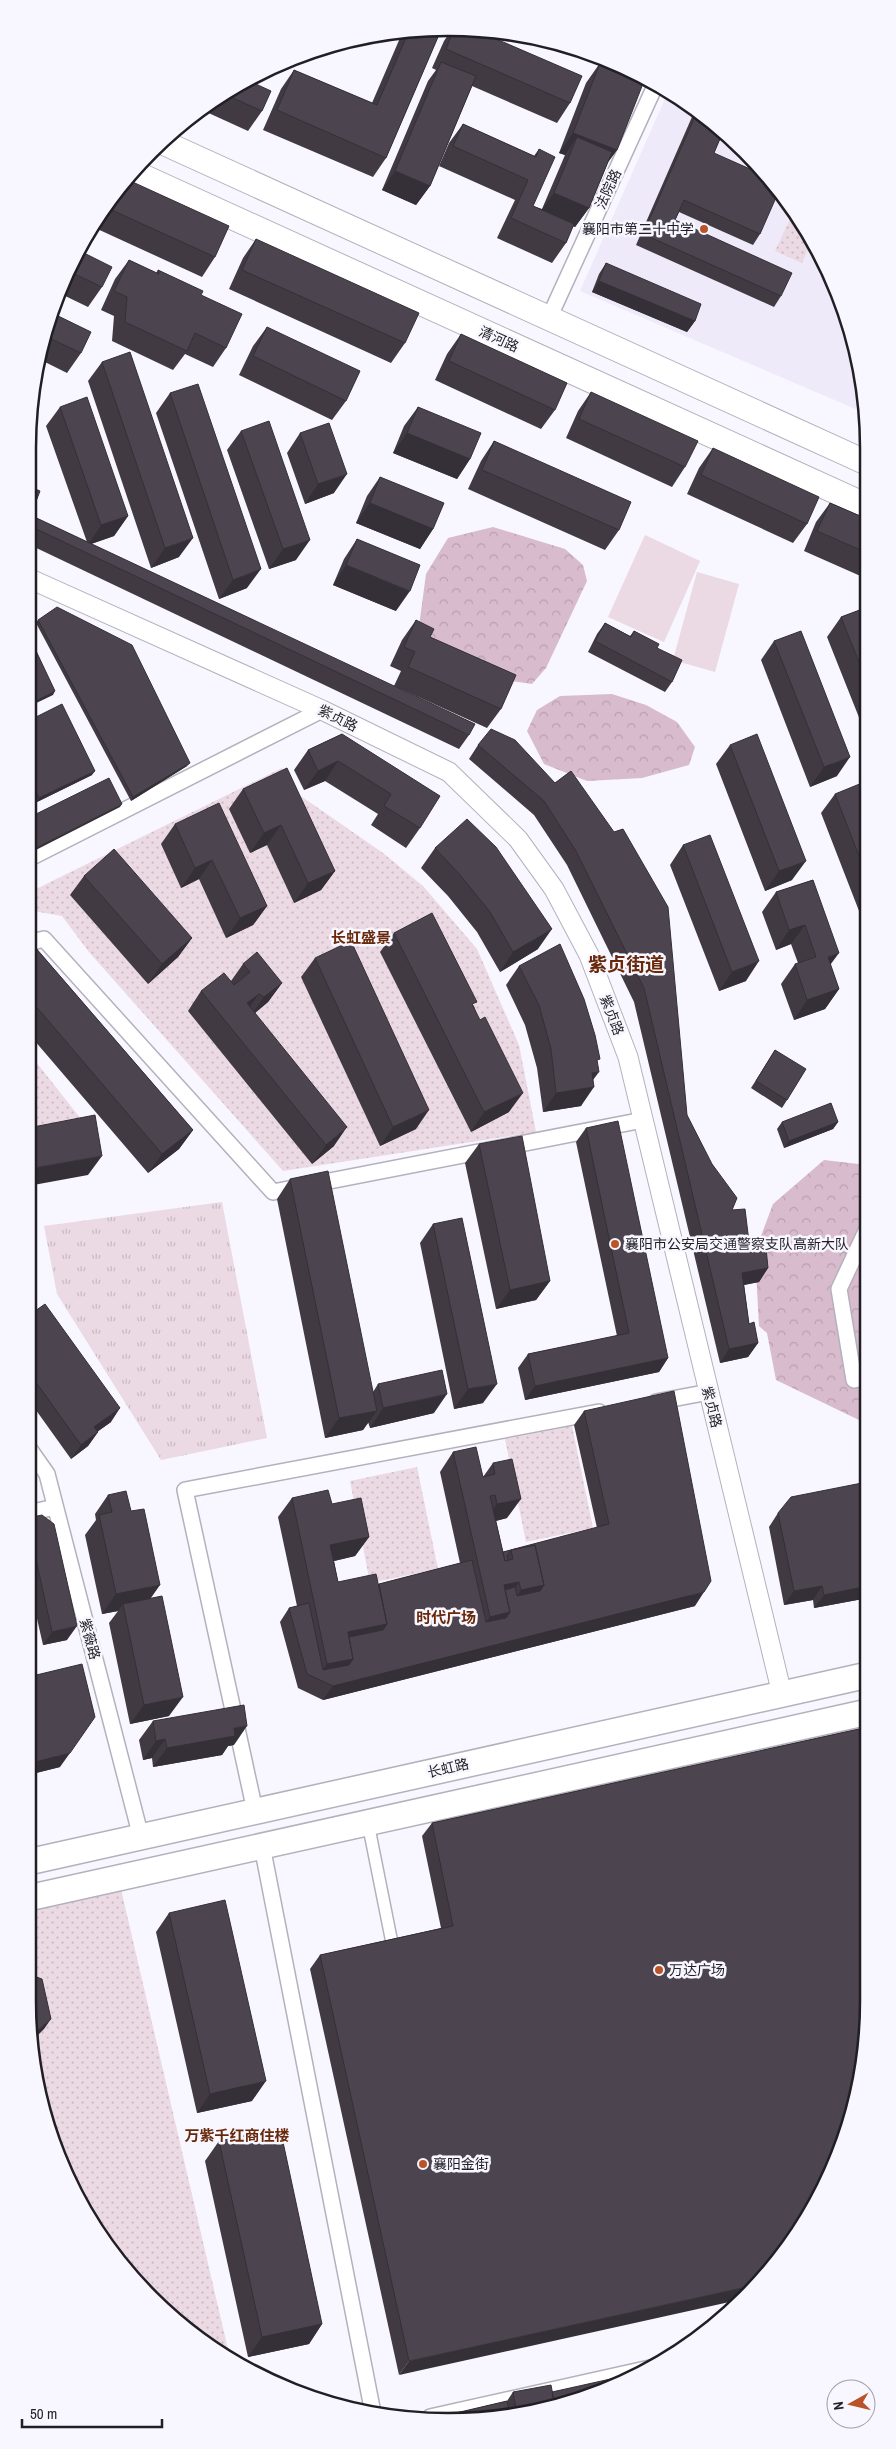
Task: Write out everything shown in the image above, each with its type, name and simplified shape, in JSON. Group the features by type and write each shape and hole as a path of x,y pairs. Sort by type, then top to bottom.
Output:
{"highway":[{"name":"长虹路","path":"36,1860 860,1677"},
{"path":"36,1896 860,1714"}],"main road":[{"path":"169,145 860,460"},
{"name":"清河路","path":"140,175 860,504"}],"street":[{"name":"法院路","path":"548,318 654,91"},
{"name":"紫贞路","path":"36,582 322,710 449,772 518,839 554,890 589,955 628,1057 782,1694"},
{"path":"36,855 322,710"},
{"path":"36,942 44,940 273,1192 643,1120"},
{"path":"860,1244 839,1289 854,1380 860,1379"},
{"path":"641,1404 709,1392"},
{"path":"255,1811 184,1490 612,1410"},
{"name":"紫薇路","path":"36,1458 47,1474 141,1837"},
{"path":"36,1511 55,1507"},
{"path":"368,1823 397,1969"},
{"path":"262,1846 372,2406"},
{"path":"448,2413 620,2375"}],"shaded area":[{"name":"襄阳市第二十中学","path":"665,98 699,121 739,157 775,197 805,242 828,290 846,341 858,410 580,291"}],"green space":[{"path":"790,219 808,249 802,263 775,251"},
{"path":"493,527 565,549 583,565 587,581 546,668 532,684 498,679 418,634 426,574 448,538"},
{"path":"645,535 700,561 664,642 608,617"},
{"path":"697,572 739,584 715,672 673,660"},
{"path":"612,694 646,705 677,722 695,747 689,765 642,778 587,781 544,764 527,731 537,710 560,696"},
{"path":"282,768 292,790 383,853 423,886 477,949 519,1045 536,1132 283,1171 89,952 62,916 36,911 36,889"},
{"path":"36,1062 88,1128 36,1135"},
{"path":"824,1160 860,1164 860,1421 776,1380 767,1333 759,1326 755,1252 773,1204"},
{"path":"222,1202 267,1438 161,1460 57,1294 44,1226"},
{"path":"572,1426 593,1528 526,1542 505,1439"},
{"path":"417,1467 438,1569 370,1583 350,1481"},
{"path":"120,1885 228,2349 197,2328 177,2311 121,2252 91,2207 68,2159 50,2108 40,2055 36,2001 36,1903"}],"building":[{"path":"438,36 386,158 277,110 294,70 377,105 406,39"},
{"path":"451,36 497,39 582,76 570,103 446,49"},
{"path":"441,62 476,76 430,186 395,171"},
{"path":"599,65 642,85 617,150 573,133"},
{"path":"256,84 271,91 262,111 232,98"},
{"path":"694,118 720,139 714,153 751,169 776,198 760,234 684,200 675,220 792,273 781,296 643,234"},
{"path":"463,124 536,157 539,149 555,157 533,206 574,224 566,243 511,218 528,180 453,146"},
{"path":"577,137 612,152 589,208 554,193"},
{"path":"133,182 229,226 215,257 112,210"},
{"path":"256,239 419,313 405,343 242,270"},
{"path":"85,254 112,267 102,287 75,274"},
{"path":"129,260 159,274 158,270 203,291 201,295 242,314 226,348 195,333 187,351 125,322 127,297 114,291"},
{"path":"606,263 701,304 695,321 599,281"},
{"path":"58,316 91,332 81,353 51,339"},
{"path":"267,327 360,371 346,401 253,356"},
{"path":"461,334 567,383 555,410 449,361"},
{"path":"130,352 193,538 165,548 102,362"},
{"path":"198,384 261,569 233,580 170,393"},
{"path":"591,392 698,441 685,467 579,419"},
{"path":"87,397 128,516 101,525 60,407"},
{"path":"418,407 481,433 470,459 407,433"},
{"path":"269,421 310,540 283,549 241,431"},
{"path":"329,423 347,474 318,484 300,433"},
{"path":"494,441 631,502 619,530 482,470"},
{"path":"713,448 819,497 807,524 701,475"},
{"path":"380,477 444,503 433,529 370,503"},
{"path":"36,489 40,491 36,501"},
{"path":"830,503 860,516 860,550 817,531"},
{"path":"36,518 475,724 469,735 36,529"},
{"path":"357,539 420,565 410,591 346,565"},
{"path":"57,607 132,645 190,763 133,797 38,620"},
{"path":"860,610 860,665 841,617"},
{"path":"416,620 434,629 430,637 516,675 501,709 408,667 415,652 404,647"},
{"path":"605,623 631,637 634,631 659,644 657,648 682,660 672,682 595,641"},
{"path":"801,631 850,757 824,767 774,641"},
{"path":"36,651 55,691 36,701"},
{"path":"62,704 95,771 39,798 36,791 36,717"},
{"path":"491,729 515,740 555,783 571,771 614,832 623,829 668,907 687,1115 712,1164 737,1198 732,1210 745,1209 749,1242 765,1238 768,1268 742,1273 749,1324 754,1322 758,1343 729,1349 644,988 576,851 544,801 478,745"},
{"path":"342,734 440,796 420,828 384,806 391,794 338,761 318,771 308,750"},
{"path":"757,734 806,861 779,871 730,745"},
{"path":"287,768 335,871 308,883 281,825 264,833 243,789"},
{"path":"109,778 122,804 36,848 36,814"},
{"path":"860,784 860,859 835,794"},
{"path":"219,803 267,906 240,918 212,860 195,868 175,824"},
{"path":"467,819 496,847 552,929 513,952 490,912 435,848"},
{"path":"710,835 759,961 732,972 683,845"},
{"path":"114,849 192,938 162,964 84,876"},
{"path":"813,880 839,953 828,957 839,989 807,1000 795,964 816,957 805,925 789,930 776,892"},
{"path":"432,913 477,1002 472,1004 480,1020 485,1017 523,1093 484,1112 394,933"},
{"path":"351,941 429,1110 393,1127 315,958"},
{"path":"560,944 584,999 600,1059 597,1060 599,1072 592,1073 594,1087 556,1093 551,1049 539,1005 519,966"},
{"path":"36,948 193,1130 162,1154 36,1006"},
{"path":"257,952 282,983 264,997 259,994 247,1003 347,1127 326,1145 201,991 224,973 234,985 250,972 243,964"},
{"path":"775,1050 806,1069 787,1100 756,1081"},
{"path":"831,1103 838,1122 789,1141 782,1122"},
{"path":"95,1115 102,1156 36,1168 36,1126"},
{"name":"襄阳市公安局交通警察支队高新大队","path":"618,1121 668,1358 535,1386 528,1354 629,1333 586,1128"},
{"path":"522,1136 550,1281 510,1290 479,1144"},
{"path":"328,1171 377,1411 339,1418 290,1179"},
{"path":"462,1218 497,1384 468,1389 433,1224"},
{"path":"45,1304 120,1408 94,1427 98,1432 81,1445 36,1382 36,1310"},
{"path":"442,1370 447,1394 383,1408 378,1384"},
{"path":"674,1391 711,1581 704,1592 333,1686 307,1674 289,1608 309,1603 323,1670 349,1665 353,1659 349,1637 383,1630 387,1624 379,1584 472,1560 486,1622 506,1618 510,1612 505,1590 515,1587 517,1596 540,1591 544,1585 535,1545 511,1550 507,1556 508,1560 505,1561 503,1552 609,1524 584,1411"},
{"path":"476,1447 483,1477 495,1474 493,1463 512,1459 521,1499 497,1504 495,1495 490,1496 505,1561 513,1559 511,1550 535,1545 544,1585 521,1590 519,1582 504,1585 510,1612 490,1617 453,1452"},
{"path":"860,1483 860,1588 824,1595 822,1586 794,1591 778,1513 791,1497"},
{"path":"328,1490 332,1504 361,1498 369,1537 330,1545 338,1582 376,1574 387,1624 348,1632 353,1659 327,1664 292,1498"},
{"path":"126,1491 131,1511 144,1509 160,1585 116,1594 99,1515 112,1512 108,1495"},
{"path":"42,1515 54,1524 77,1626 52,1632 36,1559 36,1516"},
{"path":"162,1596 183,1697 144,1705 123,1604"},
{"path":"82,1664 95,1717 70,1753 36,1762 36,1675"},
{"path":"244,1705 247,1726 234,1728 235,1736 167,1748 165,1739 156,1741 153,1721"},
{"name":"万达广场","path":"860,1729 860,2001 859,2028 852,2081 838,2133 805,2207 775,2252 743,2288 409,2361 320,1955 453,1926 432,1823"},
{"path":"225,1900 266,2081 210,2094 169,1913"},
{"path":"36,1977 42,1979 51,2019 38,2030 38,2037"},
{"path":"280,2128 322,2324 262,2337 219,2141"},
{"path":"610,2379 554,2399 552,2392"},
{"path":"551,2385 554,2399 516,2407 513,2392"},
{"path":"507,2401 509,2408 475,2412 457,2413"}],"place":[{"name":"襄阳市第二十中学","path":"704,229"},
{"name":"襄阳市公安局交通警察支队高新大队","path":"615,1244"},
{"name":"万达广场","path":"659,1970"},
{"name":"襄阳金街","path":"423,2164"}],"district":[{"name":"长虹盛景","path":"361,937"},
{"name":"紫贞街道","path":"626,964"},
{"name":"时代广场","path":"446,1617"},
{"name":"万紫千红商住楼","path":"237,2135"}]}
